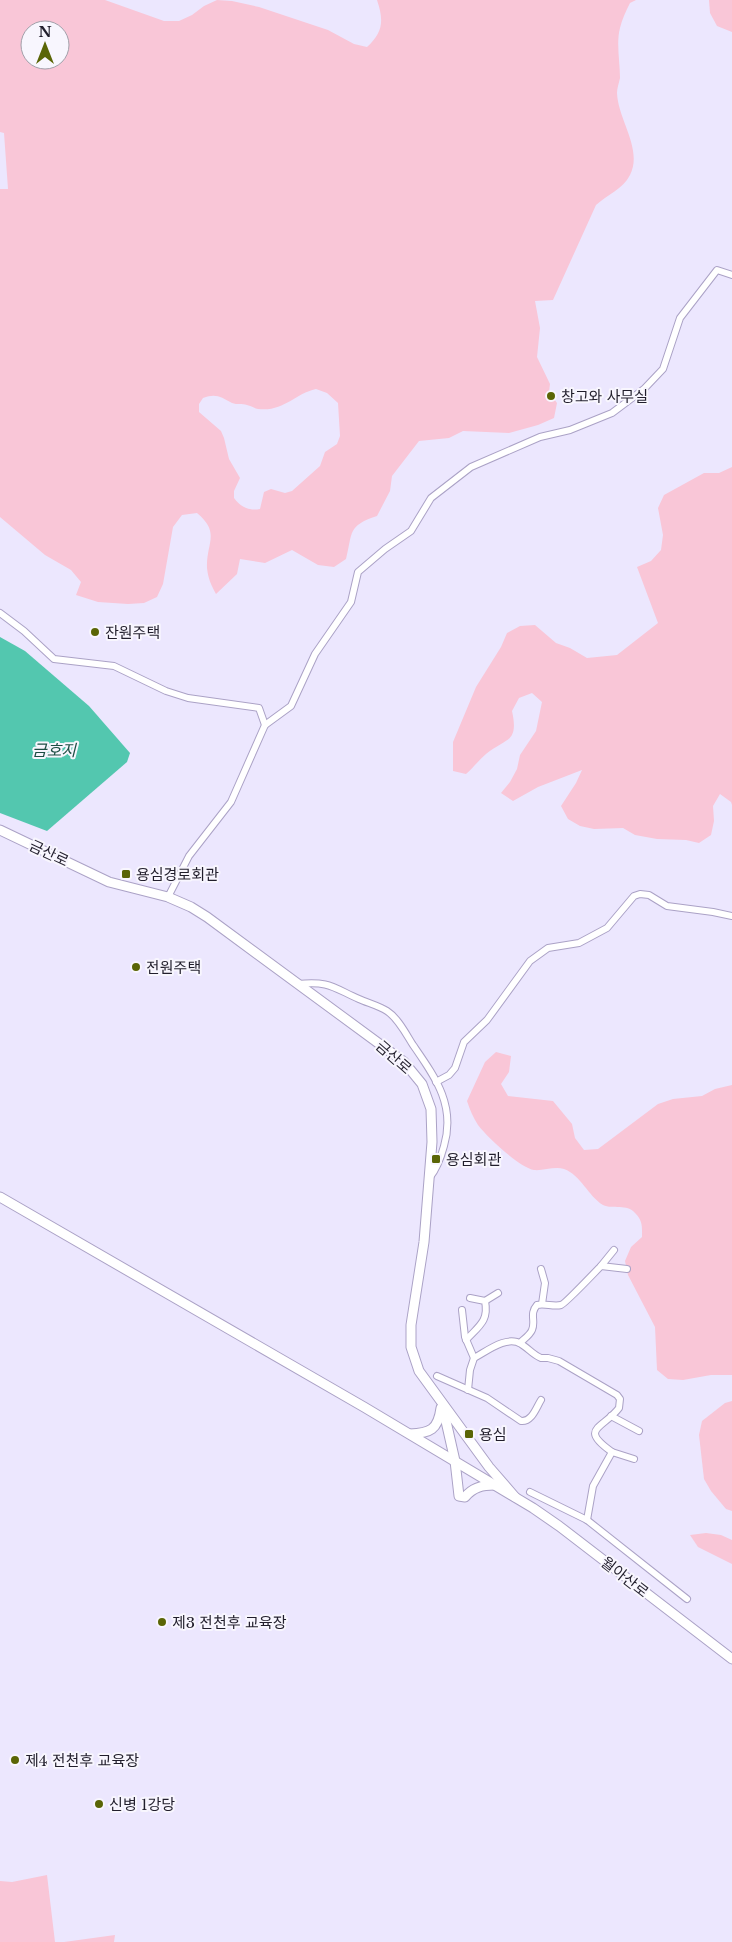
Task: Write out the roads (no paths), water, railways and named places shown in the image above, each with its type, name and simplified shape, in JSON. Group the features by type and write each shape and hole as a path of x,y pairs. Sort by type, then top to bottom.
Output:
{"street":[{"path":"168,897 189,856 231,802 265,725 291,706 315,654 352,602 358,572 385,549 411,531 431,498 471,467 540,437 570,430 612,413 638,394 663,369 680,318 717,270 732,274"},
{"path":"0,613 24,631 54,659 114,666 166,691 188,698 260,708 265,725"},
{"name":"금산로","path":"0,830 109,882 168,897 207,917 404,1062 422,1084 431,1108 432,1142 424,1242 410,1334 411,1347 419,1370 489,1467 515,1497"},
{"path":"436,1082 449,1075 455,1068 464,1042 487,1020 530,961 548,948 578,943 607,928 634,896 640,894 649,895 667,906 732,916"},
{"path":"298,984 327,984 389,1012 399,1024 436,1082 449,1116 449,1131 441,1156 430,1177"},
{"path":"0,1197 98,1252 515,1497"},
{"path":"520,1343 531,1333 533,1328 532,1317 534,1308 542,1304 555,1306 566,1302 614,1250"},
{"path":"601,1266 626,1269"},
{"path":"540,1269 545,1282 542,1304"},
{"path":"470,1298 484,1300 498,1293"},
{"path":"466,1340 484,1321 486,1315 484,1300"},
{"path":"462,1310 466,1340 474,1358 470,1370 468,1390"},
{"path":"474,1358 504,1342 514,1341 520,1343 540,1358 560,1361 617,1395 620,1403 619,1408 599,1426 594,1434 595,1438 612,1452 634,1459"},
{"path":"437,1376 487,1398 525,1421 532,1414 540,1400"},
{"path":"409,1434 421,1433 432,1429 438,1420 442,1403"},
{"path":"442,1403 455,1461 459,1496 465,1497 469,1492 484,1485 494,1485"},
{"path":"611,1416 639,1431"},
{"path":"587,1520 594,1486 612,1452"},
{"path":"530,1492 587,1520 688,1599"},
{"name":"월아산로","path":"515,1497 559,1526 732,1659"}],"water":[{"name":"금호지","path":"0,637 25,651 89,706 130,753 127,762 47,831 0,813"}],"place":[{"name":"창고와 사무실","path":"551,396"},
{"name":"잔원주택","path":"95,632"},
{"name":"용심경로회관","path":"126,874"},
{"name":"전원주택","path":"136,967"},
{"name":"용심회관","path":"436,1159"},
{"name":"용심","path":"469,1434"},
{"name":"제3 전천후 교육장","path":"162,1622"},
{"name":"제4 전천후 교육장","path":"15,1760"},
{"name":"신병 1강당","path":"99,1804"}]}
